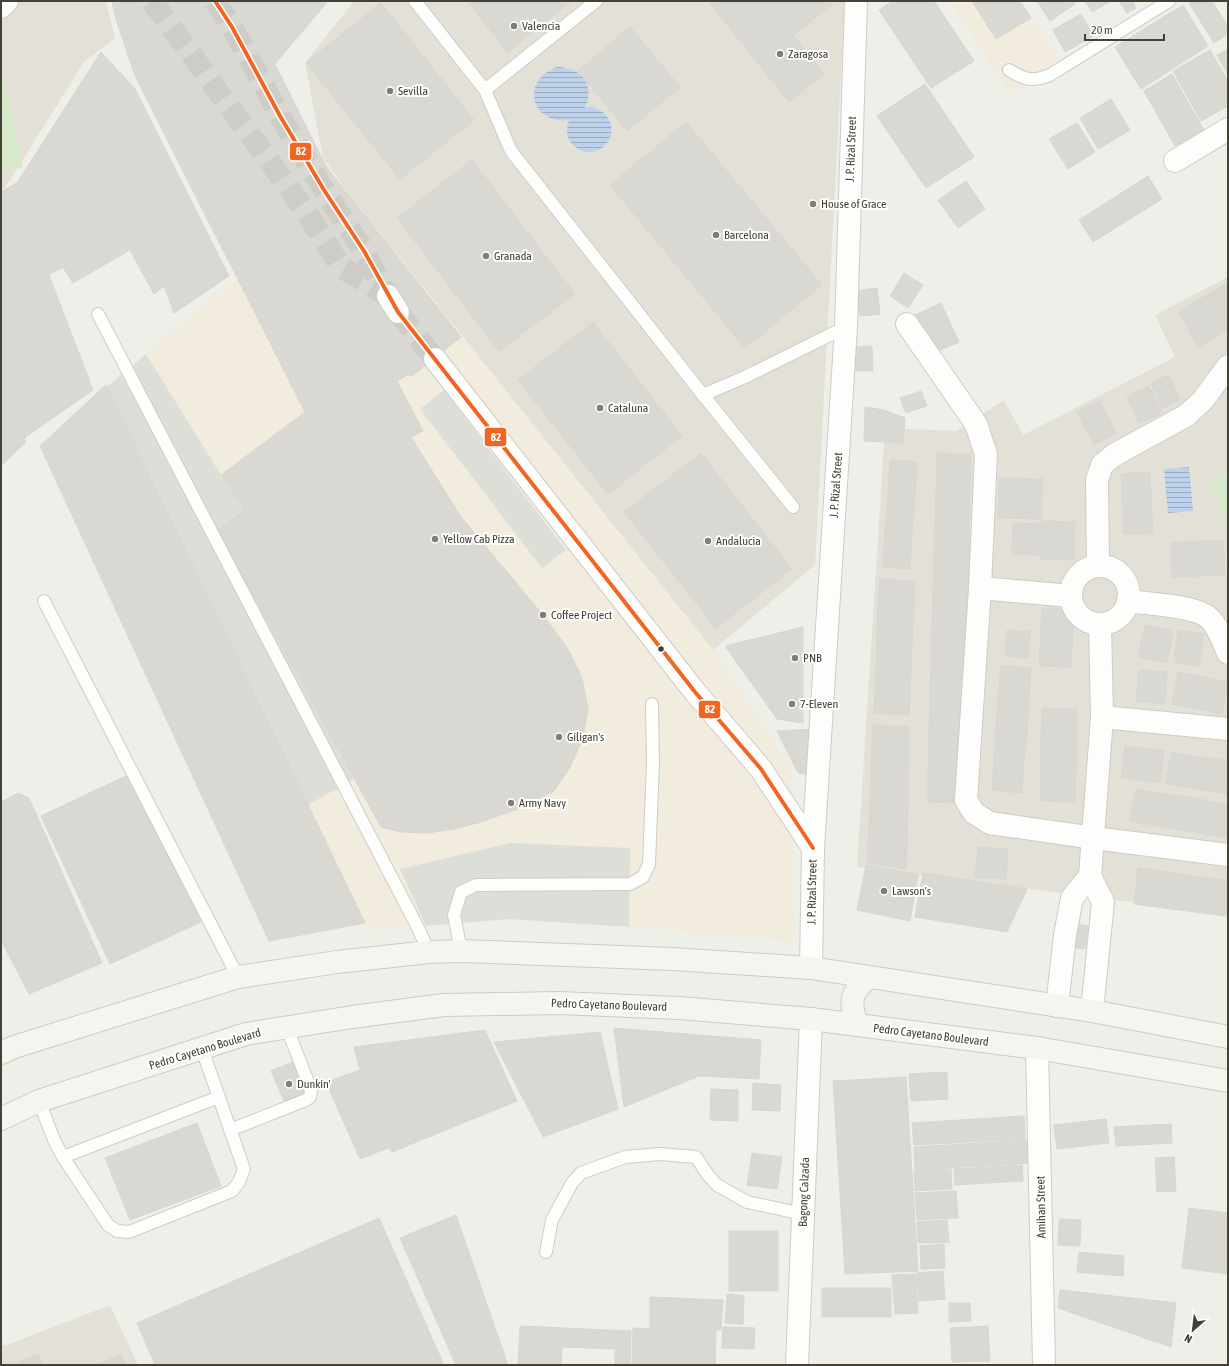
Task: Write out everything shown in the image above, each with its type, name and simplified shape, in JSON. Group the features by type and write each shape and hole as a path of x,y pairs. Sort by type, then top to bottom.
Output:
{"main road":[{"path":"1,1053 14,1047 238,977 337,962 429,952 461,951 673,959 811,968 868,978 1092,1011 1228,1037"},
{"path":"857,1025 851,1008 854,995 859,985 868,978"},
{"name":"Pedro Cayetano Boulevard","path":"1,1119 39,1101 246,1034 352,1016 444,1005 559,1003 679,1008 811,1019 1037,1048 1228,1081"}],"street":[{"path":"1,7 7,1"},
{"name":"J. P. Rizal Street","path":"811,968 813,848 846,327 856,1"},
{"path":"1175,161 1228,129"},
{"path":"908,324 976,424 986,454 980,588 966,800 974,813 990,822 1094,838 1228,855"},
{"path":"434,359 695,692 761,769 813,848"},
{"path":"1098,566 1097,480 1102,465 1114,455 1188,415 1203,400 1226,372"},
{"path":"1098,566 1107,567 1116,571 1127,584 1129,593 1125,611 1118,618 1109,623 1100,624 1087,621 1076,612 1072,605 1072,587 1076,579 1082,572 1098,566"},
{"path":"980,588 1071,596"},
{"path":"1128,602 1192,609 1209,618 1217,628 1228,653"},
{"path":"1092,1011 1103,902 1090,876 1102,717 1100,624"},
{"path":"1102,717 1228,730"},
{"path":"1057,1006 1065,936 1072,898 1090,876"},
{"name":"Bagong Calzada","path":"797,1365 811,1019"},
{"name":"Amihan Street","path":"1037,1048 1044,1365"}],"lane":[{"path":"414,1 484,90 511,151 703,395 794,507"},
{"path":"484,90 596,1"},
{"path":"1009,70 1023,78 1035,80 1050,75 1169,1"},
{"path":"98,314 417,926 429,952"},
{"path":"703,395 745,377 846,327"},
{"path":"44,601 238,977"},
{"path":"461,951 454,914 461,892 476,885 630,884 643,877 649,864 653,763 652,704"},
{"path":"230,1130 306,1100 310,1096 311,1090 288,1028"},
{"path":"39,1101 54,1140 63,1157 108,1225 117,1231 129,1232 232,1191 239,1182 244,1169 202,1049"},
{"path":"63,1157 219,1097"},
{"path":"546,1252 552,1220 572,1183 581,1173 624,1157 660,1154 696,1157 717,1185 747,1202 803,1214"}],"shaded area":[{"path":"1,1 106,1 115,38 84,62 5,188 1,190"},
{"path":"354,1 845,1 815,565 713,650 352,198 323,158 305,63"},
{"path":"949,1 1021,1 1060,63 1009,93"},
{"path":"352,198 713,650 792,768 795,942 629,927 509,919 368,930 106,385 249,269"},
{"path":"1228,277 1228,914 857,867 885,428 956,431 1004,400 1023,435 1175,357 1155,315"},
{"path":"146,354 221,475 245,510 219,530 354,779 308,805 107,387"},
{"path":"444,390 566,550 542,568 420,409"},
{"path":"510,843 630,848 629,927 509,919 426,926 400,869"},
{"path":"110,1305 138,1365 1,1365 1,1339 4,1346"}],"green space":[{"path":"1,65 23,167 1,172"},
{"path":"1228,474 1228,527 1209,482"}],"water":[{"path":"557,67 573,70 584,79 589,92 585,108 600,110 605,114 610,123 612,131 609,139 605,146 598,150 590,152 582,151 573,145 567,134 569,120 556,120 546,116 539,109 535,100 535,91 538,81 545,73"},
{"path":"1189,467 1193,511 1168,513 1164,469"}],"building":[{"path":"112,1 328,1 275,64 326,166 461,337 412,376 407,375 397,381 423,431 411,437 461,517 543,615 568,649 582,678 588,709 582,741 569,769 554,791 521,808 481,822 455,829 427,833 401,832 381,827 218,530 245,510 221,475 305,412 135,76 115,16"},
{"name":"Valencia","path":"467,1 572,1 508,52"},
{"name":"Zaragosa","path":"708,1 830,1 833,4 793,35 824,74 789,102"},
{"path":"893,1 934,1 974,61 931,88 879,10"},
{"path":"972,1 1020,1 1031,18 996,39"},
{"path":"1037,1 1073,1 1075,4 1050,21"},
{"path":"1085,1 1109,1 1109,2 1092,12"},
{"path":"1119,1 1132,1 1136,8 1127,13"},
{"path":"1193,1 1212,1 1228,27 1228,34 1214,43 1189,3"},
{"name":"Sevilla","path":"381,3 474,120 400,179 306,63"},
{"path":"1183,5 1208,46 1141,89 1115,47"},
{"path":"1081,14 1093,36 1065,52 1053,30"},
{"path":"630,27 680,87 627,131 578,71"},
{"path":"1228,49 1228,75 1217,55"},
{"path":"1210,50 1228,81 1228,106 1201,121 1173,71"},
{"path":"101,52 135,89 229,276 174,313 164,286 154,294 130,250 73,283 63,267 49,275 93,390 24,438 26,442 1,466 1,192 17,183"},
{"path":"1172,74 1204,130 1175,146 1144,91"},
{"path":"925,84 974,157 926,188 877,116"},
{"path":"1111,99 1130,130 1098,149 1080,118"},
{"name":"Barcelona","path":"686,122 822,285 745,348 610,185"},
{"path":"1077,123 1095,152 1068,169 1049,139"},
{"name":"Granada","path":"472,160 575,294 499,351 397,218"},
{"path":"1148,176 1162,199 1093,242 1079,220"},
{"path":"966,181 985,209 958,228 938,200"},
{"path":"904,273 923,285 908,308 890,296"},
{"path":"1228,282 1228,294 1223,285"},
{"path":"1223,285 1228,294 1228,330 1222,333 1200,299"},
{"path":"877,288 880,314 860,316 856,291"},
{"path":"1200,299 1222,333 1199,347 1178,312"},
{"path":"941,303 959,342 931,354 913,316"},
{"name":"Cataluna","path":"593,322 682,436 608,494 518,380"},
{"path":"872,346 873,371 856,371 855,347"},
{"path":"1169,375 1180,400 1162,408 1151,383"},
{"path":"106,385 365,923 269,941 40,446"},
{"path":"1149,386 1162,413 1139,423 1127,396"},
{"path":"921,391 927,406 906,413 900,398"},
{"path":"1100,401 1116,433 1094,445 1077,412"},
{"path":"865,407 884,410 905,418 903,443 864,441"},
{"name":"Andalucia","path":"701,453 792,569 716,628 624,512"},
{"path":"937,453 971,455 970,490 936,488"},
{"path":"890,460 917,462 915,497 888,495"},
{"path":"1150,472 1153,533 1124,534 1121,474"},
{"path":"999,478 1043,479 1041,519 998,518"},
{"path":"936,488 970,490 969,524 935,523"},
{"path":"888,495 915,497 912,533 885,531"},
{"path":"1042,521 1075,522 1074,560 1041,559"},
{"path":"935,523 969,524 969,559 934,558"},
{"path":"1013,523 1041,524 1040,555 1012,554"},
{"path":"885,531 912,533 910,569 883,567"},
{"path":"1223,540 1225,575 1172,577 1171,543"},
{"path":"934,558 969,559 968,594 933,593"},
{"path":"880,579 915,581 914,603 878,602"},
{"path":"933,593 968,594 967,629 932,628"},
{"path":"878,602 914,603 913,625 877,623"},
{"path":"1042,608 1074,610 1071,667 1039,666"},
{"path":"877,623 913,625 912,647 877,646"},
{"path":"1145,625 1173,630 1167,663 1138,657"},
{"path":"803,627 803,723 777,719 725,646"},
{"path":"932,628 967,629 966,664 931,663"},
{"path":"1007,630 1030,632 1028,658 1005,656"},
{"path":"1178,630 1204,634 1199,666 1174,662"},
{"path":"877,646 912,647 911,670 876,668"},
{"path":"931,663 966,664 965,699 930,697"},
{"path":"1001,666 1031,668 1029,699 998,697"},
{"path":"876,668 911,670 910,692 875,690"},
{"path":"1139,670 1167,672 1165,704 1136,701"},
{"path":"1178,672 1228,682 1222,714 1172,704"},
{"path":"875,690 910,692 909,715 874,713"},
{"path":"930,697 965,699 964,734 929,732"},
{"path":"998,697 1029,699 1027,731 996,728"},
{"path":"1042,708 1077,709 1077,740 1041,739"},
{"path":"873,725 909,727 909,747 872,745"},
{"path":"996,728 1027,731 1024,762 994,759"},
{"path":"812,729 810,775 798,773 777,731"},
{"path":"929,732 964,734 963,768 928,767"},
{"path":"1041,739 1077,740 1076,771 1041,770"},
{"path":"872,745 909,747 908,768 871,764"},
{"path":"1125,746 1164,751 1160,783 1121,777"},
{"path":"1171,752 1200,757 1195,789 1166,784"},
{"path":"1200,757 1228,761 1225,794 1195,789"},
{"path":"994,759 1024,762 1022,793 992,790"},
{"path":"871,764 908,768 908,788 871,784"},
{"path":"928,767 963,768 962,803 928,802"},
{"path":"1041,770 1076,771 1075,802 1040,801"},
{"path":"132,773 201,922 110,964 41,816"},
{"path":"1228,774 1228,795 1225,794"},
{"path":"871,784 908,788 908,808 870,804"},
{"path":"1136,789 1165,794 1160,826 1130,821"},
{"path":"18,793 29,798 102,963 29,994 1,940 1,802"},
{"path":"1165,794 1194,798 1189,831 1160,826"},
{"path":"1194,798 1224,804 1218,836 1189,831"},
{"path":"870,804 908,808 907,828 869,823"},
{"path":"1224,804 1228,804 1228,838 1218,836"},
{"path":"869,823 907,828 907,849 868,843"},
{"path":"868,843 907,849 906,869 868,863"},
{"path":"978,847 1008,849 1006,879 975,877"},
{"path":"866,865 918,875 910,921 857,910"},
{"path":"1138,868 1169,872 1164,908 1134,904"},
{"path":"1169,872 1200,877 1195,912 1164,908"},
{"path":"923,873 1027,889 1007,932 915,917"},
{"path":"1200,877 1228,880 1226,916 1195,912"},
{"path":"1228,899 1228,917 1226,916"},
{"path":"1074,924 1088,926 1085,949 1071,947"},
{"path":"614,1028 761,1040 759,1079 699,1076 624,1107"},
{"path":"485,1030 517,1101 392,1152 388,1148 360,1159 326,1082 360,1070 354,1047"},
{"path":"600,1032 618,1109 543,1137 494,1042"},
{"name":"Dunkin'","path":"293,1062 307,1096 286,1105 271,1071"},
{"path":"947,1072 948,1099 911,1101 909,1074"},
{"path":"906,1077 918,1271 845,1274 833,1081"},
{"path":"753,1083 781,1085 780,1111 752,1110"},
{"path":"711,1089 738,1090 738,1121 710,1120"},
{"path":"1024,1116 1025,1139 914,1145 912,1123"},
{"path":"1106,1119 1109,1143 1057,1149 1054,1125"},
{"path":"197,1123 221,1186 130,1220 105,1158"},
{"path":"1171,1124 1172,1143 1116,1146 1114,1127"},
{"path":"1029,1140 1031,1163 915,1170 914,1147"},
{"path":"752,1153 782,1157 777,1189 747,1185"},
{"path":"1174,1157 1176,1191 1157,1192 1155,1158"},
{"path":"1022,1165 1023,1181 955,1185 954,1169"},
{"path":"951,1169 952,1189 915,1191 914,1171"},
{"path":"956,1191 958,1218 917,1220 915,1193"},
{"path":"1189,1208 1228,1213 1228,1274 1182,1268"},
{"path":"456,1215 508,1365 456,1365 400,1238"},
{"path":"379,1218 444,1365 155,1365 137,1323"},
{"path":"1059,1219 1081,1220 1080,1246 1058,1245"},
{"path":"947,1220 949,1242 918,1243 917,1222"},
{"path":"729,1231 778,1231 778,1291 729,1291"},
{"path":"944,1244 945,1268 921,1269 920,1246"},
{"path":"1079,1252 1124,1256 1123,1276 1077,1272"},
{"path":"943,1271 945,1299 919,1301 917,1273"},
{"path":"916,1274 918,1313 895,1314 892,1275"},
{"path":"822,1288 891,1288 891,1317 822,1317"},
{"path":"1060,1290 1176,1303 1171,1347 1058,1308"},
{"path":"727,1294 744,1296 743,1324 725,1323"},
{"path":"650,1297 723,1300 721,1330 650,1328"},
{"path":"949,1303 970,1303 971,1321 949,1322"},
{"path":"520,1326 631,1331 630,1365 615,1365 615,1349 562,1347 561,1365 518,1365"},
{"path":"988,1326 990,1361 952,1362 950,1328"},
{"path":"723,1327 755,1328 754,1349 722,1348"},
{"path":"633,1328 716,1331 715,1365 632,1365"},
{"path":"38,1354 43,1365 11,1365"},
{"path":"121,1354 126,1365 97,1365"}],"tunnel":[{"path":"152,1 302,206 341,267 388,296"},
{"path":"215,1 232,27 280,116 324,190 364,251 387,295"},
{"path":"398,312 435,359"}],"transit line":[{"name":"82","path":"215,1 232,27 280,116 324,190 364,251 398,312 695,692 761,769 813,848"}],"place":[{"name":"Valencia","path":"514,26"},
{"name":"Zaragosa","path":"780,54"},
{"name":"Sevilla","path":"390,91"},
{"name":"House of Grace","path":"813,204"},
{"name":"Barcelona","path":"716,235"},
{"name":"Granada","path":"486,256"},
{"name":"Cataluna","path":"600,408"},
{"name":"Yellow Cab Pizza","path":"435,539"},
{"name":"Andalucia","path":"708,541"},
{"name":"Coffee Project","path":"543,615"},
{"name":"PNB","path":"795,658"},
{"name":"7-Eleven","path":"792,704"},
{"name":"Giligan's","path":"559,737"},
{"name":"Army Navy","path":"511,803"},
{"name":"Lawson's","path":"884,891"},
{"name":"Dunkin'","path":"289,1084"}]}
